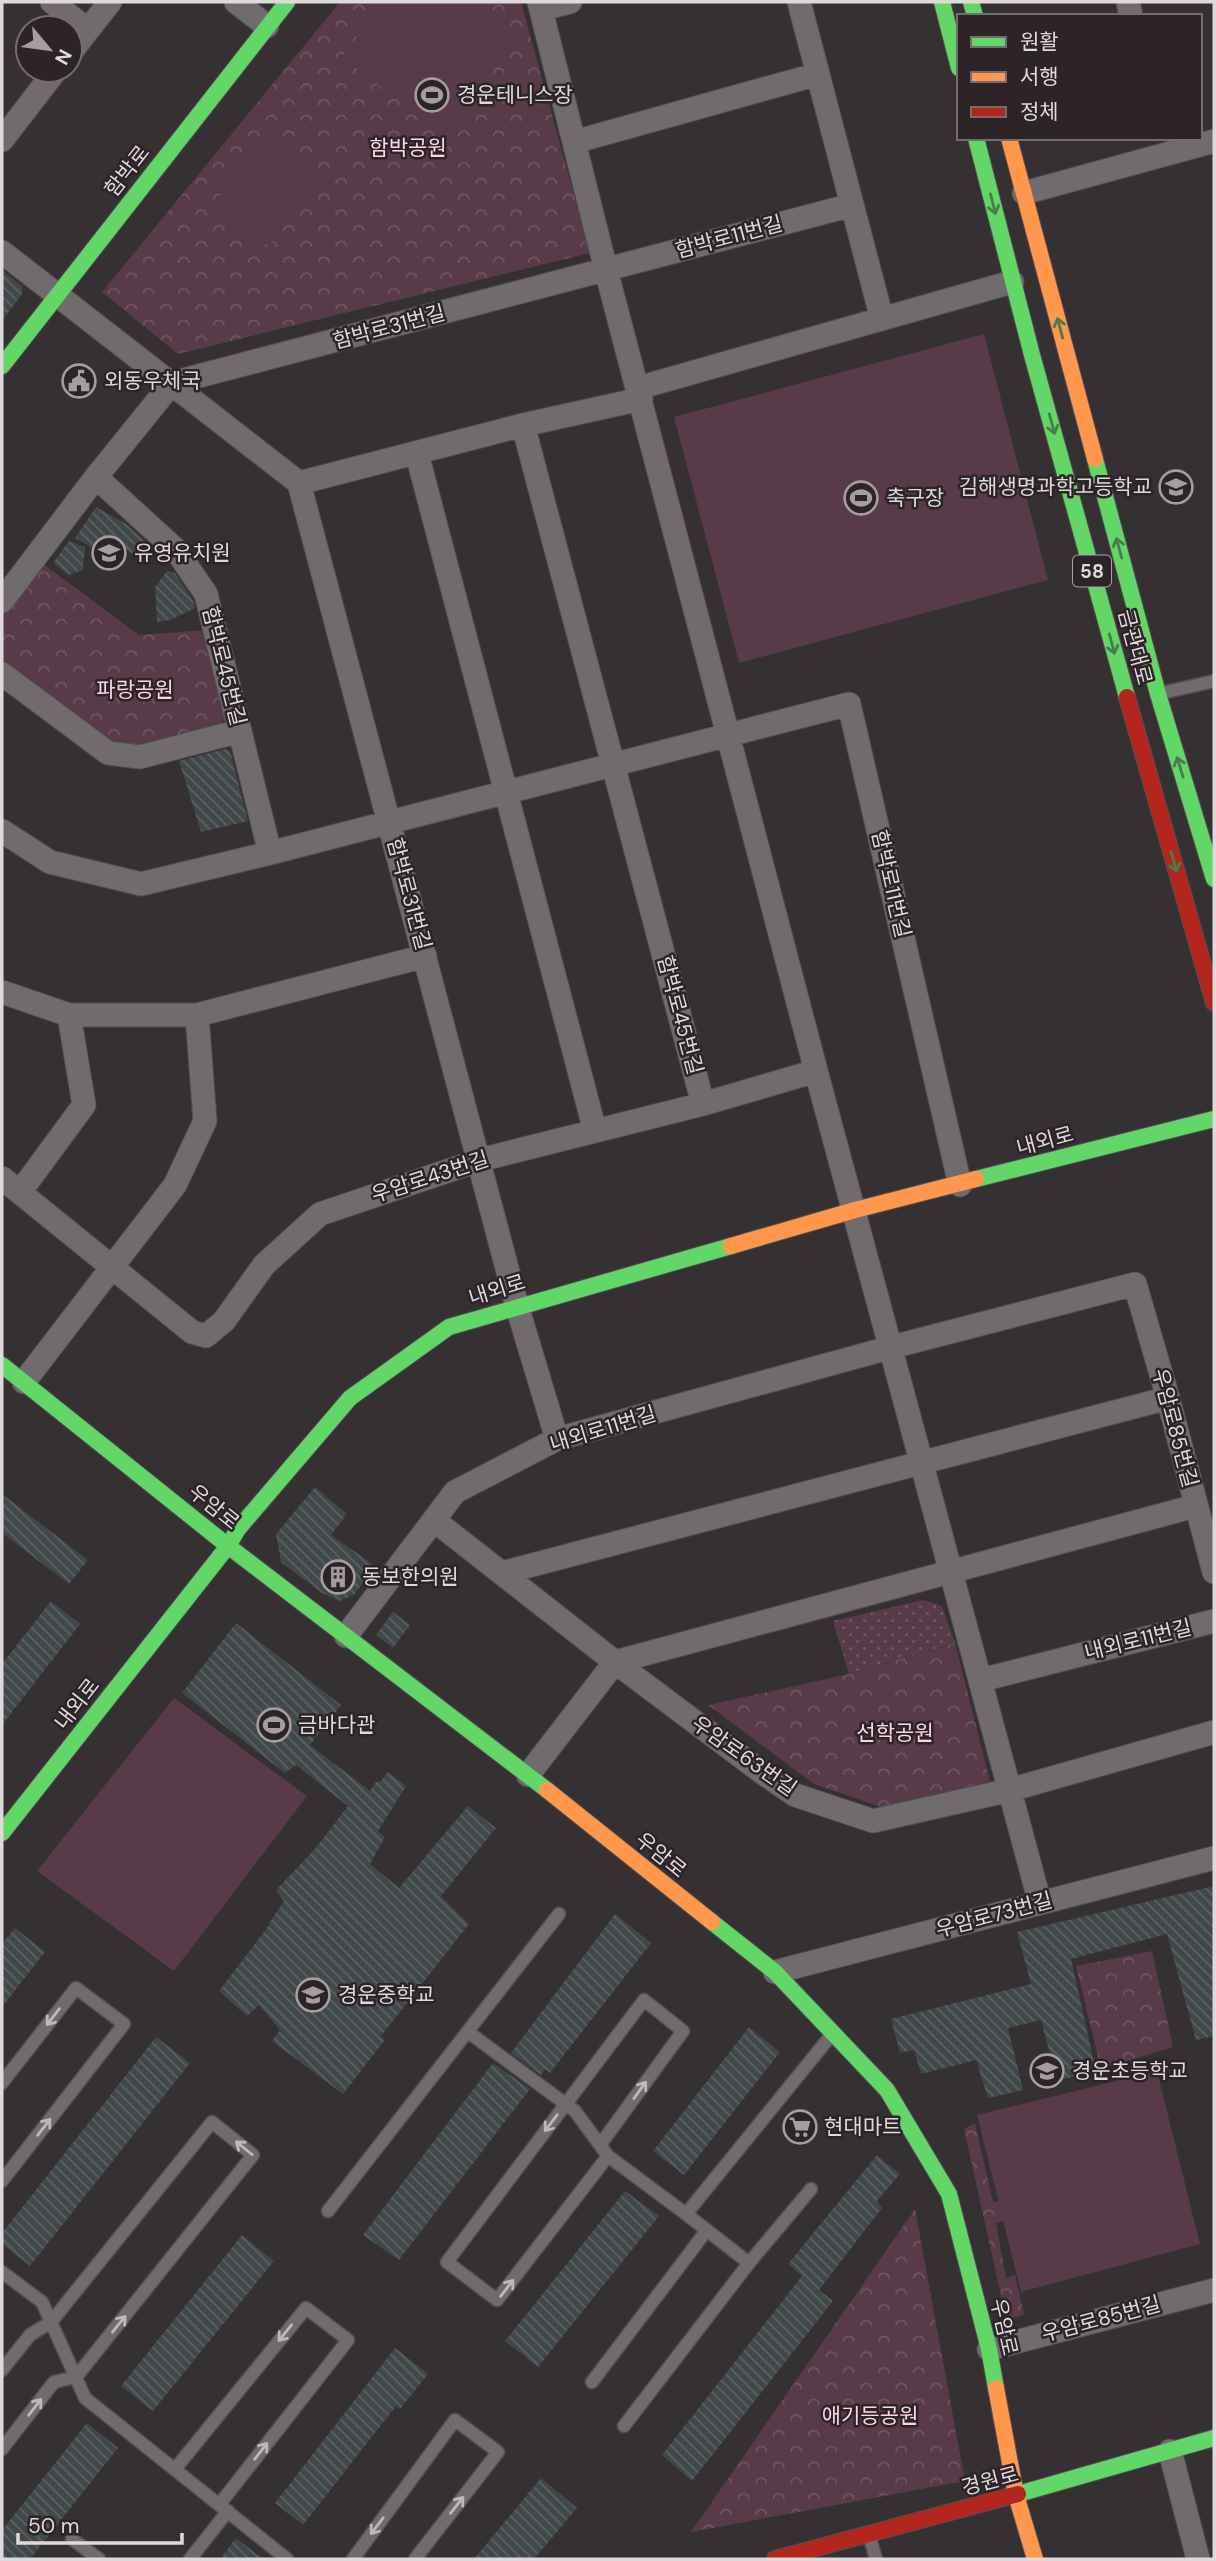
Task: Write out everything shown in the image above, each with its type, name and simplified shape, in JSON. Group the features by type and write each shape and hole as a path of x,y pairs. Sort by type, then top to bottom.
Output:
{"street":[{"path":"52,2 88,30"},
{"path":"84,35 110,2"},
{"path":"236,2 267,26"},
{"name":"함박로","path":"2,366 287,2"},
{"path":"570,2 540,6 606,270 816,1071 1040,1903"},
{"path":"799,2 882,319"},
{"path":"942,2 957,60"},
{"path":"574,142 818,74"},
{"path":"2,140 11,111 41,84"},
{"name":"금관대로","path":"976,140 1012,282 1214,1003"},
{"name":"금관대로","path":"1010,140 1158,694 1214,879"},
{"path":"1024,193 1165,146 1214,141"},
{"name":"함박로11번길","path":"606,270 852,205"},
{"path":"2,252 299,483 640,393 1012,282"},
{"name":"함박로31번길","path":"172,383 606,270"},
{"path":"2,601 96,477 172,383"},
{"name":"함박로45번길","path":"523,425 704,1104"},
{"path":"417,454 595,1131"},
{"name":"함박로45번길","path":"96,477 176,550 206,594 270,853"},
{"name":"함박로31번길","path":"299,483 517,1306 557,1439"},
{"path":"2,674 108,753 141,757 240,731"},
{"name":"함박로11번길","path":"729,735 849,704 960,1185"},
{"path":"2,831 50,862 141,884 729,735"},
{"path":"2,992 69,1015 197,1016 425,956"},
{"path":"69,1015 84,1105 11,1185 112,1268"},
{"path":"24,1382 175,1185 205,1121 197,1016"},
{"name":"우암로43번길","path":"112,1268 192,1332 206,1336 224,1321 264,1265 320,1214 480,1160 704,1104 816,1071"},
{"name":"내외로","path":"2,1833 229,1546 238,1529 350,1398 449,1327 855,1210 1214,1119"},
{"name":"내외로11번길","path":"346,1636 455,1492 557,1439 1135,1284"},
{"name":"우암로85번길","path":"1135,1284 1214,1572"},
{"name":"우암로","path":"2,1365 229,1546 528,1775 775,1972 887,2090 949,2193 989,2349 1016,2496 1035,2559"},
{"path":"502,1573 1168,1398"},
{"path":"528,1775 615,1662 1195,1506"},
{"name":"우암로63번길","path":"435,1521 615,1662 795,1795 873,1821 1010,1790"},
{"name":"내외로11번길","path":"981,1680 1214,1621"},
{"path":"1010,1790 1214,1732"},
{"name":"우암로73번길","path":"775,1972 1214,1858"},
{"name":"우암로85번길","path":"989,2349 1214,2290"},
{"name":"경원로","path":"775,2559 1016,2496 1214,2438"},
{"path":"1170,2451 1198,2559"}],"lane":[{"path":"1158,694 1214,681"},
{"path":"328,2211 559,1914"},
{"path":"2,2083 76,1988 124,2024 2,2181"},
{"path":"600,2145 683,2031 644,2000 447,2262 497,2300 608,2156"},
{"path":"468,2032 575,2111 608,2156 749,2263"},
{"path":"686,2214 833,2033"},
{"path":"2,2370 30,2335 51,2322 212,2122 253,2155 76,2377 54,2382 2,2449"},
{"path":"624,2426 749,2263 811,2189"},
{"path":"592,2382 707,2230"},
{"path":"2,2272 42,2302 85,2398 287,2559"},
{"path":"175,2469 306,2308 348,2340 223,2508 190,2559"},
{"path":"353,2559 455,2420 498,2452 415,2559"},
{"path":"869,2534 876,2559"},
{"path":"72,2539 99,2559"}],"green space":[{"name":"함박공원","path":"340,2 521,2 590,253 178,354 102,292"},
{"name":"경운테니스장","path":"384,2 465,2 514,40 442,134 342,57"},
{"path":"266,135 321,176 269,246 214,204"},
{"name":"축구장","path":"984,334 1048,580 739,663 674,417"},
{"name":"파랑공원","path":"39,561 139,635 207,630 227,712 219,730 132,746 104,739 2,682 2,615"},
{"path":"923,1600 942,1606 955,1643 849,1674 833,1621"},
{"name":"선학공원","path":"955,1643 990,1781 884,1808 814,1784 708,1705 849,1674"},
{"path":"174,1698 307,1796 174,1971 37,1871"},
{"path":"1152,1951 1173,2047 1101,2069 1076,1966"},
{"path":"1157,2071 1200,2244 1021,2292 977,2115"},
{"path":"975,2123 993,2202 1002,2201 1008,2220 996,2223 1006,2278 1015,2275 1024,2314 1007,2322 964,2129"},
{"name":"애기등공원","path":"915,2209 965,2481 691,2532"}],"building":[{"path":"2,270 22,286 22,294 2,321"},
{"path":"96,507 126,524 145,541 136,557 117,543 102,546 98,551 75,538"},
{"path":"69,541 85,547 83,570 69,575 53,563"},
{"path":"167,571 175,573 193,600 195,608 170,620 157,622 155,587"},
{"path":"225,749 230,751 248,821 201,832 179,761"},
{"path":"315,1487 347,1514 331,1535 375,1566 354,1595 339,1601 322,1593 281,1562 276,1534"},
{"path":"2,1494 88,1560 69,1584 2,1533"},
{"path":"51,1601 80,1624 2,1725 2,1664"},
{"path":"393,1612 410,1625 393,1648 376,1635"},
{"path":"236,1623 341,1705 310,1745 370,1791 388,1772 406,1786 378,1831 385,1837 370,1864 399,1888 468,1806 496,1828 441,1896 469,1924 381,2036 385,2040 343,2094 272,2041 280,2030 259,2005 247,2016 219,1991 270,1924 284,1901 276,1890 315,1849 348,1806 296,1765 285,1773 182,1693"},
{"path":"1214,1886 1214,2036 1196,2040 1167,1934 1071,1959 1096,2071 1057,2081 1041,2020 1008,2028 1023,2090 988,2098 976,2060 921,2074 914,2050 900,2053 891,2019 1031,1984 1017,1932"},
{"path":"615,1914 651,1943 550,2073 545,2069 541,2075 511,2053"},
{"path":"15,1928 45,1952 2,2007 2,1944"},
{"path":"749,2027 780,2052 684,2175 653,2151"},
{"path":"156,2037 190,2063 30,2266 2,2244 2,2233"},
{"path":"493,2063 530,2089 399,2260 363,2235"},
{"path":"877,2155 900,2174 877,2201 882,2208 819,2290 833,2301 692,2481 662,2455 802,2276 788,2264"},
{"path":"625,2191 659,2216 538,2367 505,2341"},
{"path":"242,2235 274,2261 153,2411 121,2386"},
{"path":"395,2348 428,2374 400,2409 396,2406 303,2525 275,2503"},
{"path":"87,2423 118,2448 30,2559 2,2559 2,2530"},
{"path":"541,2478 577,2508 534,2559 474,2559"},
{"path":"236,2538 263,2559 220,2559"}],"traffic: fast":[{"path":"2,366 287,2"},
{"path":"942,2 957,60"},
{"path":"971,2 974,14"},
{"path":"977,140 1032,355 1127,697"},
{"path":"1095,459 1158,694 1214,879"},
{"path":"976,1179 1214,1119"},
{"path":"2,1833 228,1546 238,1529 350,1398 449,1327 731,1246"},
{"path":"2,1365 228,1546 547,1790"},
{"path":"712,1922 775,1972 887,2090 949,2194 989,2349 996,2388"},
{"path":"1018,2494 1214,2438"}],"traffic: slow":[{"path":"1010,140 1095,459"},
{"path":"731,1246 976,1179"},
{"path":"547,1790 712,1922"},
{"path":"996,2388 1016,2495 1035,2559"}],"traffic: jam":[{"path":"1127,697 1214,1003"},
{"path":"775,2559 1018,2494"}],"place":[{"name":"경운테니스장","path":"432,95"},
{"name":"외동우체국","path":"79,381"},
{"name":"김해생명과학고등학교","path":"1176,487"},
{"name":"축구장","path":"861,498"},
{"name":"유영유치원","path":"109,553"},
{"name":"동보한의원","path":"338,1577"},
{"name":"금바다관","path":"274,1725"},
{"name":"경운중학교","path":"313,1995"},
{"name":"경운초등학교","path":"1047,2071"},
{"name":"현대마트","path":"800,2127"}]}
